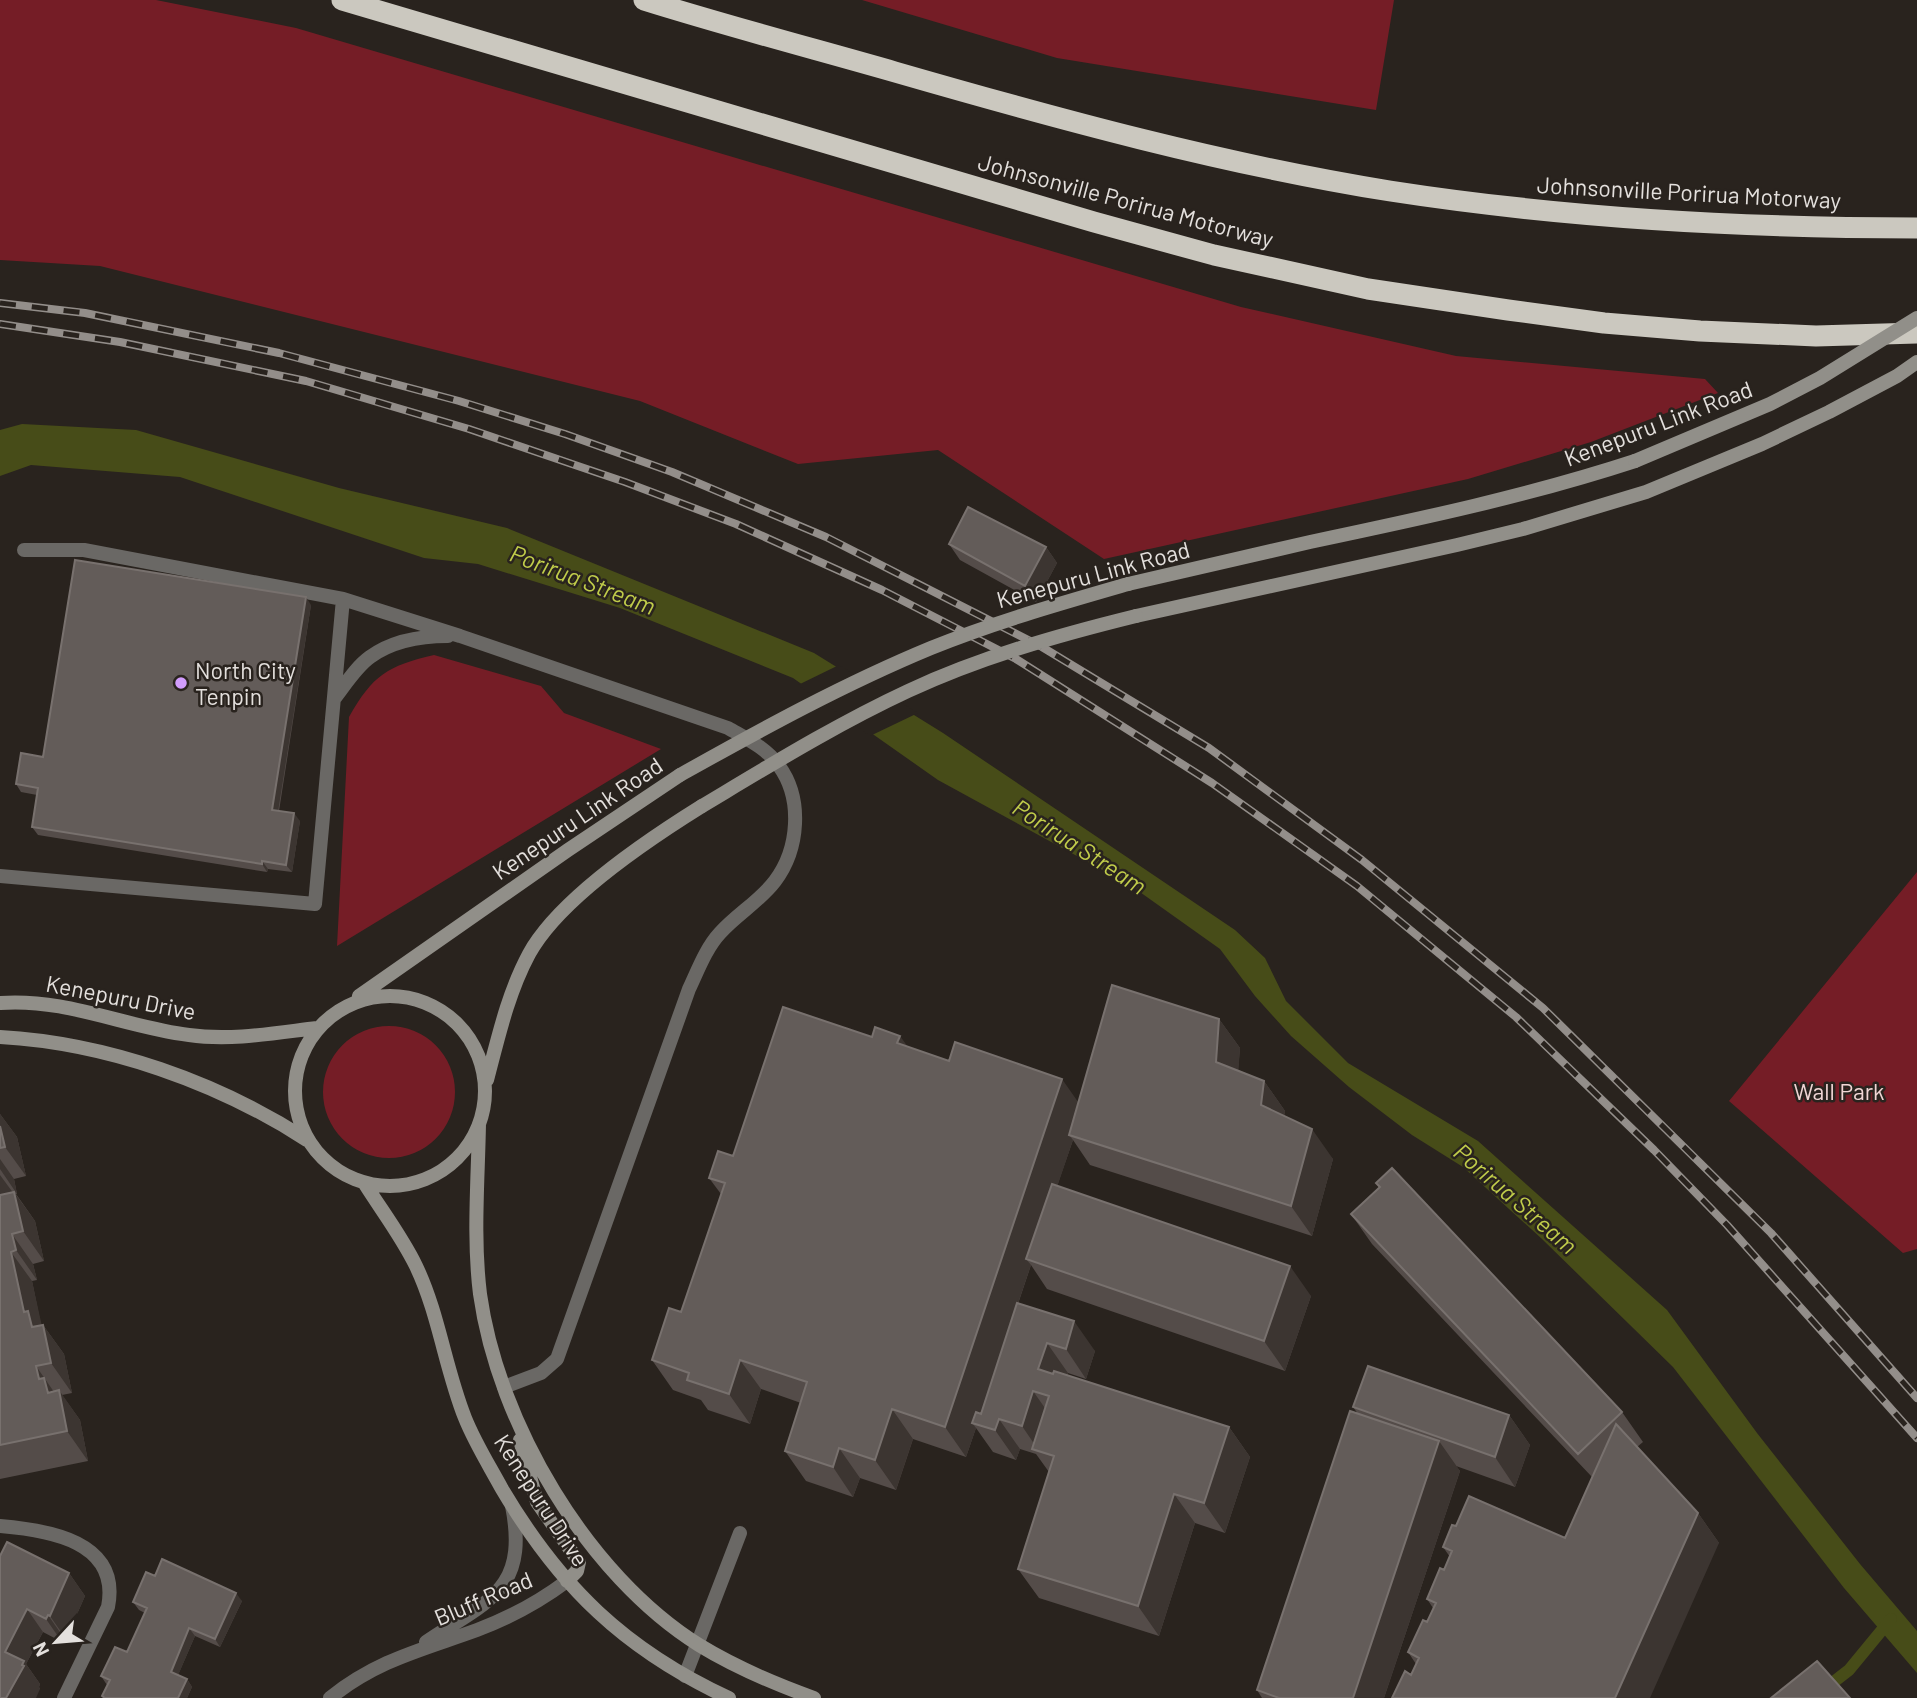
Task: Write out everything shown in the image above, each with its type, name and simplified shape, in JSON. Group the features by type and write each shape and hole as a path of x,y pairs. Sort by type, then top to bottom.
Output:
{"highway":[{"name":"Johnsonville Porirua Motorway","path":"342,0 1094,222 1214,255 1368,289 1590,321 1686,330 1816,336 1917,333"},
{"name":"Johnsonville Porirua Motorway","path":"644,0 1150,143 1350,183 1498,205 1666,221 1801,228 1917,228"}],"main road":[{"name":"Kenepuru Link Road","path":"341,1008 680,775 780,719 932,647 1023,614 1128,584 1442,515 1564,484 1634,461 1770,404 1820,378 1917,318"},
{"path":"0,1037 93,1050 167,1072 281,1122 307,1139 334,1168 365,1184 403,1185 434,1175 453,1162 468,1145 479,1124 486,1082 515,983 529,953 549,927 635,850 783,758 907,691 1044,640 1136,616 1523,529 1646,492 1762,444 1829,412 1897,376 1917,362"},
{"path":"307,1139 297,1112 295,1082 302,1053 317,1028 341,1008 371,997 404,996 435,1007 461,1027 473,1046 486,1082"},
{"name":"Kenepuru Drive","path":"0,1003 64,1007 192,1036 239,1036 317,1028"},
{"name":"Kenepuru Drive","path":"479,1124 476,1260 487,1327 515,1418 553,1491 580,1532 638,1595 697,1644 739,1667 814,1698"},
{"name":"Kenepuru Drive","path":"365,1184 416,1267 427,1293 464,1416 475,1441 511,1504 543,1551 566,1581 626,1638 685,1676 729,1698"},
{"path":"515,1418 537,1502 579,1562 578,1571 566,1581"}],"street":[{"path":"24,550 84,550 343,599 728,728 756,744 779,765 791,790 796,820 791,852 775,881 719,933 689,989 557,1359 541,1373 504,1387"},
{"path":"0,876 315,905 343,599"},
{"path":"334,699 370,657 394,645 423,636 460,636"},
{"name":"Bluff Road","path":"413,1651 481,1607 499,1592 511,1572 513,1562 516,1527 511,1504"},
{"path":"0,1525 57,1534 90,1552 106,1573 110,1593 108,1607 64,1698"},
{"path":"685,1676 740,1533"},
{"name":"Bluff Road","path":"330,1698 358,1676 413,1651 498,1622 535,1604 566,1581"}],"green space":[{"path":"0,0 156,0 296,28 1241,307 1456,356 1705,379 1718,393 1591,442 1468,479 1104,559 938,450 798,464 640,401 100,266 0,260"},
{"path":"862,0 1394,0 1376,110 1057,58"},
{"path":"434,655 541,686 564,713 661,749 337,946 349,717 366,691 383,674 404,663"},
{"name":"Wall Park","path":"1917,872 1917,1249 1903,1253 1729,1101"},
{"path":"389,1026 414,1031 436,1045 450,1067 455,1092 450,1117 436,1139 414,1153 389,1158 364,1153 342,1139 328,1117 323,1092 328,1067 342,1045 364,1031"}],"water":[{"name":"Porirua Stream","path":"22,424 136,430 339,488 507,528 814,653 943,733 1235,930 1265,958 1286,1001 1348,1063 1478,1141 1667,1310 1757,1433 1860,1564 1917,1631 1917,1673 1844,1588 1673,1367 1542,1239 1463,1167 1412,1135 1349,1087 1291,1036 1255,996 1220,949 1130,885 938,780 793,678 620,608 478,564 424,558 180,477 31,465 0,476 0,430"}],"pier":[{"path":"839,665 918,713 870,736 798,685"}],"building":[{"path":"968,507 1046,547 1025,586 949,544"},
{"name":"North City Tenpin","path":"75,560 306,597 272,810 294,813 286,865 262,861 262,864 32,827 38,788 16,784 21,753 43,757"},
{"path":"1112,985 1219,1019 1216,1062 1264,1081 1261,1105 1312,1129 1291,1206 1069,1135"},
{"path":"783,1007 872,1037 875,1027 900,1036 897,1043 949,1061 955,1042 1062,1079 945,1427 892,1409 875,1460 839,1448 833,1467 785,1451 807,1382 740,1360 729,1394 687,1380 689,1373 652,1360 669,1308 681,1312 725,1183 709,1178 718,1151 733,1156"},
{"path":"0,1126 5,1147 0,1148"},
{"path":"1392,1168 1622,1412 1578,1454 1351,1214 1380,1187 1376,1183"},
{"path":"1052,1184 1290,1266 1264,1341 1026,1259"},
{"path":"14,1192 23,1231 12,1234 16,1250 11,1252 24,1312 28,1311 32,1327 43,1325 51,1363 36,1366 39,1379 44,1378 48,1393 59,1390 67,1431 0,1445 0,1195"},
{"path":"1017,1303 1074,1321 1066,1349 1047,1343 1038,1369 1053,1374 1054,1371 1229,1427 1204,1503 1174,1494 1138,1606 1018,1569 1054,1456 1032,1449 1049,1396 1033,1391 1022,1426 999,1419 995,1430 972,1423 976,1412 981,1414"},
{"path":"1368,1366 1509,1415 1495,1457 1353,1407"},
{"path":"1350,1411 1439,1441 1353,1698 1279,1698 1257,1690"},
{"path":"1616,1424 1698,1513 1615,1698 1392,1698 1405,1671 1411,1675 1419,1658 1408,1652 1423,1620 1427,1622 1436,1603 1427,1599 1440,1568 1444,1570 1452,1551 1443,1547 1469,1496 1565,1538"},
{"path":"7,1542 69,1573 50,1616 46,1619 27,1609 5,1652 24,1661 24,1666 6,1698 0,1698 0,1556"},
{"path":"162,1559 236,1593 215,1639 189,1628 171,1672 187,1679 178,1698 105,1698 102,1696 110,1680 101,1676 115,1647 127,1652 147,1608 133,1602 146,1572 155,1576"},
{"path":"1817,1661 1850,1698 1771,1698"}],"waterway":[{"path":"1813,1698 1849,1670 1891,1619"}],"railway":[{"path":"0,303 85,313 279,353 459,401 565,434 672,472 826,537 1042,647 1209,748 1362,860 1543,1008 1771,1233 1917,1398"},
{"path":"0,324 120,342 306,381 469,429 625,482 736,524 882,590 1016,659 1212,783 1357,886 1516,1017 1654,1150 1727,1225 1917,1438"}],"place":[{"name":"North City Tenpin","path":"181,683"}]}
